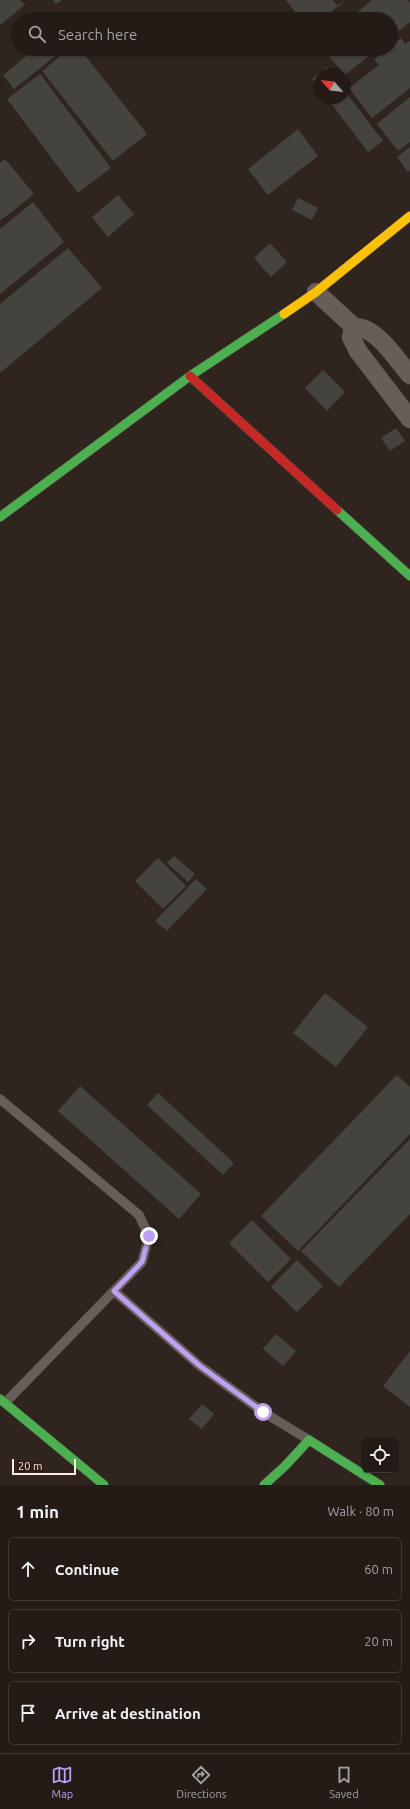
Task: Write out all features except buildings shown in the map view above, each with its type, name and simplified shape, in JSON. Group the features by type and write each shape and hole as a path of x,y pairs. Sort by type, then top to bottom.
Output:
{"main road":[{"path":"0,517 190,376 316,292 410,216"},
{"path":"190,376 410,576"},
{"path":"2,1401 104,1485"},
{"path":"264,1485 285,1466 309,1440 380,1485"}],"street":[{"path":"316,292 354,327"},
{"path":"354,327 361,326 374,333 410,375"},
{"path":"354,327 351,337 358,351 404,398 410,419"}],"lane":[{"path":"0,1099 139,1215 149,1236 142,1262 2,1401"},
{"path":"114,1291 200,1366 263,1412 309,1440"}],"traffic: fast":[{"path":"0,517 190,376 284,314"},
{"path":"337,510 410,576"},
{"path":"0,1399 104,1485"},
{"path":"264,1485 285,1466 309,1440 380,1485"}],"traffic: slow":[{"path":"284,314 316,292 410,216"}],"traffic: jam":[{"path":"190,376 337,510"}],"route":[{"path":"149,1236 142,1262 114,1291 200,1366 263,1412"}]}
